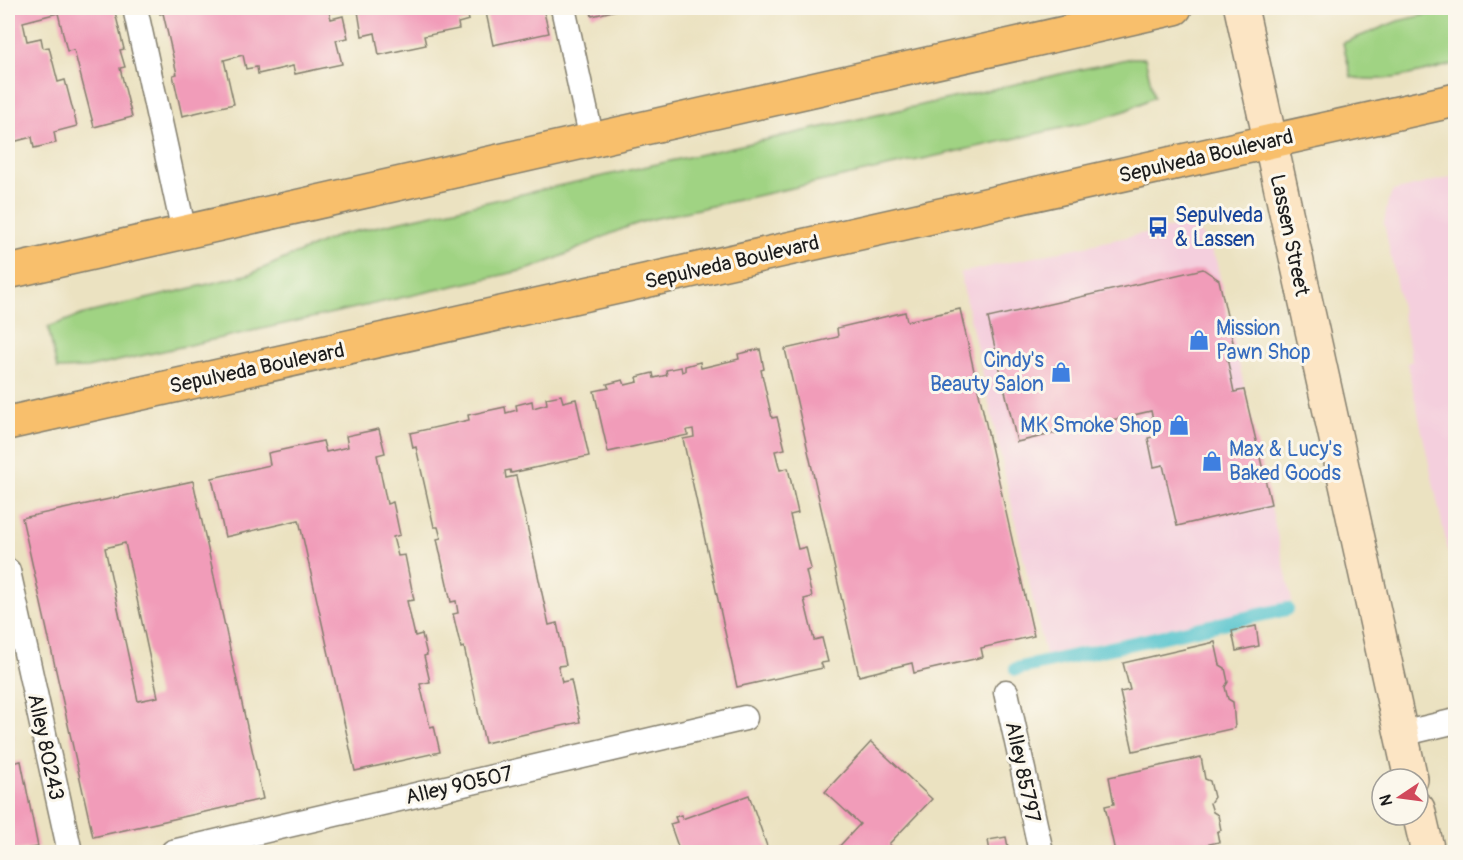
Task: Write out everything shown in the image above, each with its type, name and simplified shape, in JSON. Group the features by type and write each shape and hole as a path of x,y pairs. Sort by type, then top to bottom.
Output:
{"main road":[{"path":"8,272 1175,8"},
{"name":"Lassen Street","path":"1240,8 1408,767"},
{"name":"Sepulveda Boulevard","path":"8,423 1455,100"},
{"path":"1422,827 1428,852"}],"lane":[{"path":"135,8 184,232"},
{"path":"563,8 592,140"},
{"name":"Alley 80243","path":"8,571 70,852"},
{"name":"Alley 85797","path":"1006,692 1041,852"},
{"name":"Alley 90507","path":"173,852 745,718"},
{"path":"1401,734 1455,721"}],"shaded area":[{"path":"1456,176 1455,583 1407,363 1412,361 1384,223 1388,201 1393,191"},
{"path":"1178,226 1193,229 1202,235 1216,260 1292,601 1045,655 960,273"}],"green space":[{"path":"1455,8 1455,64 1390,78 1351,77 1343,43 1398,21"},
{"path":"1132,58 1145,58 1154,97 1125,111 1089,122 653,219 621,229 529,269 87,368 57,369 48,327 84,314 250,274 339,235"}],"building":[{"path":"8,8 114,8 124,49 120,50 125,67 120,68 132,117 94,127 74,50 67,51 58,13 23,22 27,41 41,38 43,48 49,47 58,82 65,80 77,126 54,132 56,143 34,148 32,137 9,143 12,152 8,154"},
{"path":"158,8 328,8 331,19 343,16 348,38 336,40 342,64 295,74 293,66 258,74 257,67 246,69 243,55 224,60 234,104 182,116 173,75 177,74 163,13 160,14"},
{"path":"369,8 466,8 469,20 458,23 459,29 424,36 426,45 379,55 375,33 362,36 358,11"},
{"path":"485,8 543,8 549,33 493,45"},
{"path":"590,8 625,8 592,16"},
{"path":"1203,269 1219,280 1235,351 1226,353 1234,392 1244,390 1271,504 1177,526 1163,465 1154,467 1148,438 1157,436 1151,411 1017,442 988,318"},
{"path":"960,309 1034,636 981,648 983,657 914,673 912,663 859,676 785,349 838,337 837,328 905,312 907,321"},
{"path":"760,349 764,369 761,370 772,418 777,417 785,449 775,451 780,470 788,468 798,513 790,515 798,549 806,547 811,569 806,571 812,597 804,599 814,640 822,638 828,662 821,663 823,668 737,687 683,439 694,437 693,429 687,430 688,435 608,452 594,391 609,388 607,384 623,380 625,385 638,382 637,377 653,373 654,378 667,375 666,370 681,367 682,372 685,371 685,366 700,362 701,368 739,359 738,354"},
{"path":"561,395 563,402 576,399 589,456 511,473 510,470 505,471 506,478 516,476 549,625 557,623 566,665 558,666 562,682 571,680 580,722 485,743 464,647 461,648 453,614 458,613 456,601 451,602 437,539 441,538 438,527 434,527 416,447 413,448 410,433 469,420 468,415 505,407 506,413 517,410 516,405 532,401 533,408 547,404 546,398"},
{"path":"379,429 385,453 377,455 387,504 393,502 400,535 393,537 398,556 405,555 414,600 407,601 415,636 422,634 427,655 424,656 430,682 420,684 430,727 434,726 440,752 355,771 299,520 225,537 212,478 270,465 268,453 323,441 326,452 348,447 346,436"},
{"path":"193,481 263,799 93,837 22,518","holes":["125,543 158,697 138,701 105,548"]},
{"path":"1256,626 1259,646 1236,651 1232,631"},
{"path":"1215,642 1220,665 1225,668 1228,682 1225,687 1228,699 1233,702 1235,728 1133,751 1120,692 1130,690 1123,663"},
{"path":"8,713 14,738 8,740"},
{"path":"871,742 932,799 889,844 898,852 834,852 860,824 825,792"},
{"path":"1201,757 1205,779 1210,781 1214,797 1210,803 1213,812 1218,815 1221,830 1217,832 1219,842 1173,852 1115,852 1105,806 1114,804 1109,777"},
{"path":"21,761 38,847 8,852 8,764"},
{"path":"749,795 769,852 680,852 670,824 677,822 675,817 681,815 682,819"},
{"path":"1006,837 1009,852 990,852 988,840"}],"waterway":[{"path":"1016,669 1287,609"}],"place":[{"name":"Sepulveda & Lassen","path":"1158,227"},
{"name":"Mission Pawn Shop","path":"1199,340"},
{"name":"Cindy's Beauty Salon","path":"1061,372"},
{"name":"MK Smoke Shop","path":"1179,425"},
{"name":"Max & Lucy's Baked Goods","path":"1212,461"}]}
